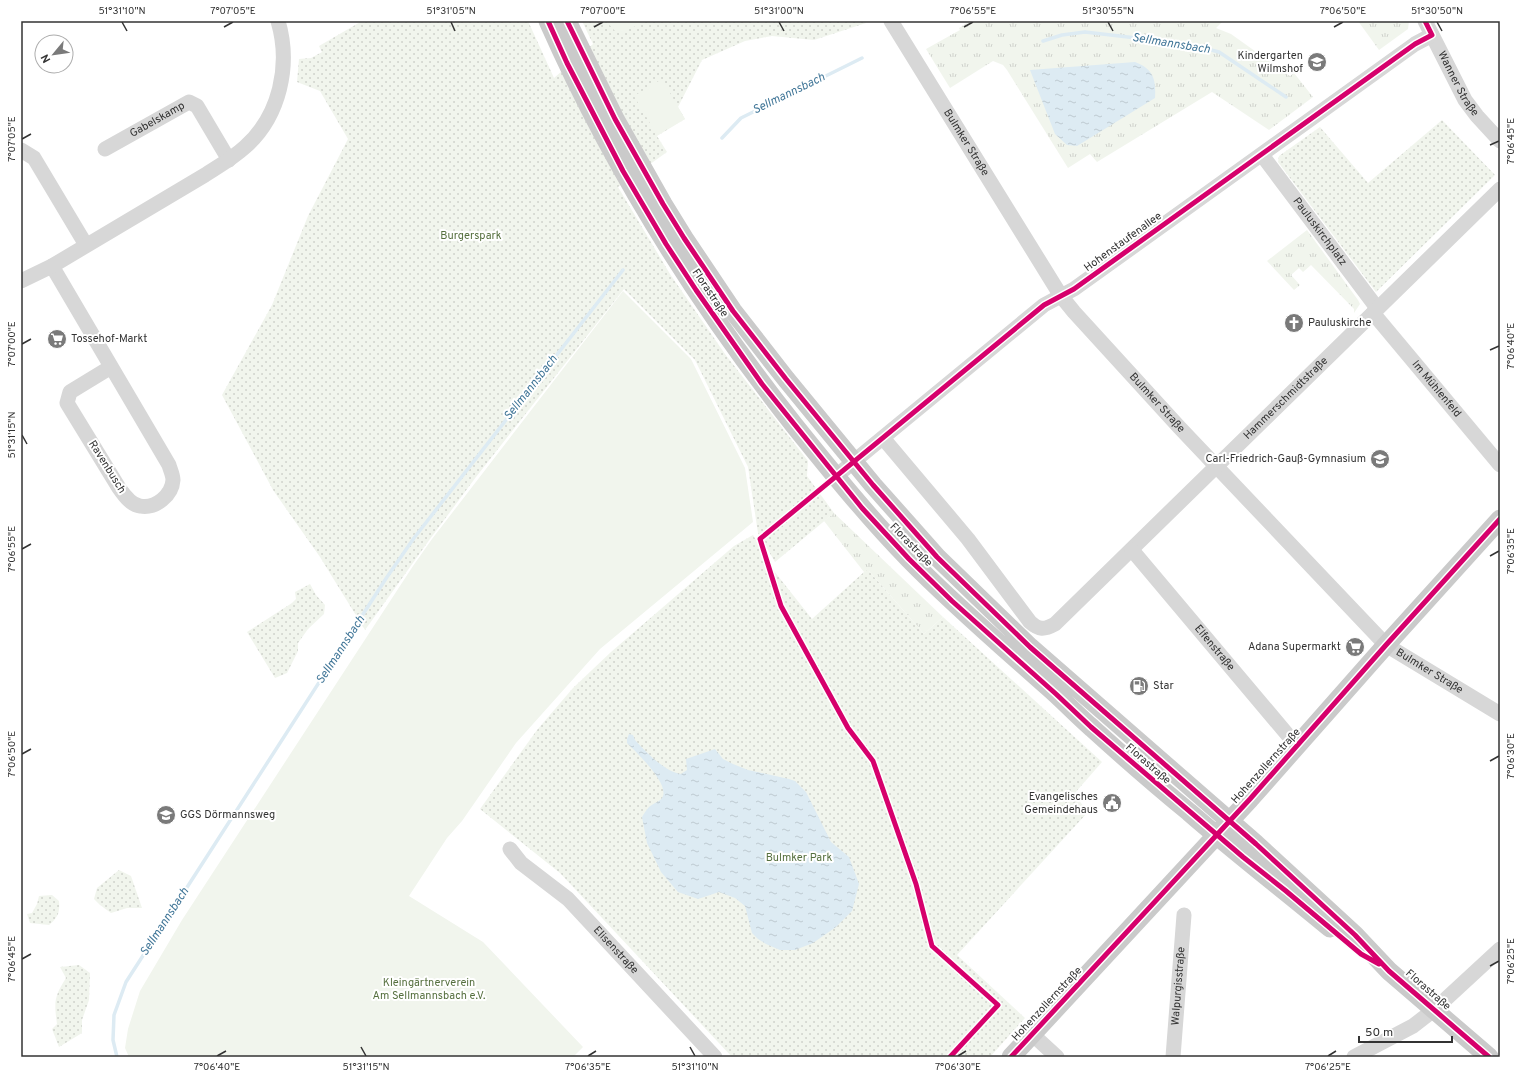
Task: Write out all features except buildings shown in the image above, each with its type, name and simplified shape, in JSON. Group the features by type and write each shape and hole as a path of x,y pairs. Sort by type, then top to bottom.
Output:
{"main road":[{"name":"Florastraße","path":"548,21 567,63 623,172 666,244 750,369 835,477 862,508 952,601 1091,727 1216,835 1361,954 1389,971"},
{"name":"Florastraße","path":"567,21 615,119 659,198 733,310 786,379 854,462 937,557 1030,647 1256,844 1355,935 1389,971 1489,1057"},
{"name":"Hohenzollernstraße","path":"1011,1057 1230,821 1500,519"}],"street":[{"path":"21,281 52,266 229,160 246,147 268,119 276,102 283,74 283,42 278,21"},
{"name":"Bulmker Straße","path":"891,21 1061,296 1074,312 1216,467 1386,645 1500,714"},
{"name":"Wanner Straße","path":"1425,21 1465,100 1500,141"},
{"name":"Hohenstaufenallee","path":"835,477 1044,305 1074,289 1415,44 1432,35"},
{"name":"Gabelskamp","path":"105,149 189,102 197,106 229,160"},
{"path":"21,150 34,158 86,245"},
{"name":"Pauluskirchplatz","path":"1262,155 1375,310"},
{"name":"Hammerschmidtstraße","path":"883,438 968,539 1030,622 1041,629 1047,628 1054,624 1132,550 1500,189"},
{"name":"Ravenbusch","path":"52,266 169,465 173,478 171,489 164,499 153,506 140,506 128,500 119,488 67,403 70,392 111,367"},
{"name":"Im Mühlenfeld","path":"1375,310 1500,465"},
{"name":"Elfenstraße","path":"1132,550 1297,746"},
{"name":"Elisenstraße","path":"510,849 522,863 568,899 715,1057"},
{"name":"Walpurgisstraße","path":"1172,1057 1184,915"},
{"path":"1354,1057 1413,1026 1435,1009 1500,949"},
{"name":"Hohenzollernstraße","path":"1032,1034 1057,1057"}],"green space":[{"name":"Burgerspark","path":"362,21 528,21 554,78 593,44 582,21 865,21 866,23 814,40 772,36 745,41 702,60 678,107 685,119 657,136 667,152 618,187 670,274 725,354 808,461 807,476 834,513 775,562 758,533 748,467 695,360 624,289 476,477 365,630 320,557 273,490 222,395 272,305 308,216 348,139 320,91 297,82 299,59 311,58 322,52 319,46"},
{"path":"606,21 648,21 621,32 615,31"},
{"path":"970,21 1223,21 1216,28 1231,34 1290,76 1294,73 1313,97 1269,130 1212,92 1097,162 1090,154 1068,168 1003,65 993,61 950,88 926,49 960,30 959,28"},
{"path":"1358,21 1409,21 1408,29 1379,50"},
{"path":"662,79 685,119 657,135 634,96"},
{"path":"1442,120 1495,175 1376,292 1278,162 1279,156 1320,127 1368,183"},
{"path":"1307,230 1358,300 1360,304 1354,313 1354,309 1311,265 1303,272 1299,268 1291,275 1300,285 1294,290 1267,261"},
{"name":"Kleingärtnerverein Am Sellmannsbach e.V.","path":"623,291 691,359 745,468 753,522 600,649 516,743 462,821 447,838 409,896 483,942 583,1047 573,1057 129,1057 125,1048 128,1029 140,991 182,920 413,566 432,539"},
{"path":"834,513 943,617 924,634 869,571 864,572 824,521"},
{"name":"Bulmker Park","path":"753,535 774,571 812,619 868,570 924,634 943,617 1102,762 1074,794 1088,812 957,955 1025,1018 990,1057 732,1057 560,873 480,809 537,730 573,688 611,652 734,546"},
{"path":"310,584 316,595 325,605 324,614 308,629 298,643 298,651 287,673 275,678 247,632 292,603 296,599 295,592"},
{"path":"119,870 131,876 142,908 127,908 111,913 94,899 97,888"},
{"path":"52,895 59,901 59,912 54,920 49,925 30,923 27,914 32,913 39,896"},
{"path":"79,965 90,973 89,1000 82,1020 82,1033 59,1047 52,1029 57,1024 55,1005 57,995 66,978 60,967"}],"water":[{"path":"1135,62 1150,72 1155,86 1155,98 1077,146 1067,145 1055,134 1030,70"},
{"path":"629,734 633,735 635,740 662,766 681,774 687,770 686,759 715,749 723,759 748,770 795,781 806,792 831,842 849,857 859,884 852,911 836,927 813,943 795,950 780,950 766,944 752,933 745,906 735,898 719,892 698,899 678,892 661,872 647,843 642,817 649,807 662,798 663,790 661,783 644,760 627,743"}],"waterway":[{"name":"Sellmannsbach","path":"1043,41 1062,35 1085,32 1188,44 1219,52 1286,97"},
{"name":"Sellmannsbach","path":"722,138 741,118 862,58"},
{"name":"Sellmannsbach","path":"117,1057 113,1040 114,1015 126,982 387,577 414,538 623,270"}],"cycle path":[{"path":"548,21 567,63 623,171 666,244 696,290 762,384 862,508 909,559 952,601 1091,727 1243,857 1361,954 1379,964"},
{"path":"567,21 615,119 663,204 733,311 786,379 873,485 937,557 1030,647 1256,844 1355,935 1389,971 1489,1057"},
{"path":"950,1057 998,1005 932,946 916,884 873,761 848,728 781,606 760,539 1044,305 1074,289 1415,44 1432,35 1425,21"},
{"path":"1011,1057 1250,799 1500,519"}],"place":[{"name":"Kindergarten Wilmshof","path":"1317,62"},
{"name":"Pauluskirche","path":"1294,323"},
{"name":"Tossehof-Markt","path":"57,339"},
{"name":"Carl-Friedrich-Gauß-Gymnasium","path":"1380,459"},
{"name":"Adana Supermarkt","path":"1355,647"},
{"name":"Star","path":"1139,686"},
{"name":"Evangelisches Gemeindehaus","path":"1112,803"},
{"name":"GGS Dörmannsweg","path":"166,815"}]}
